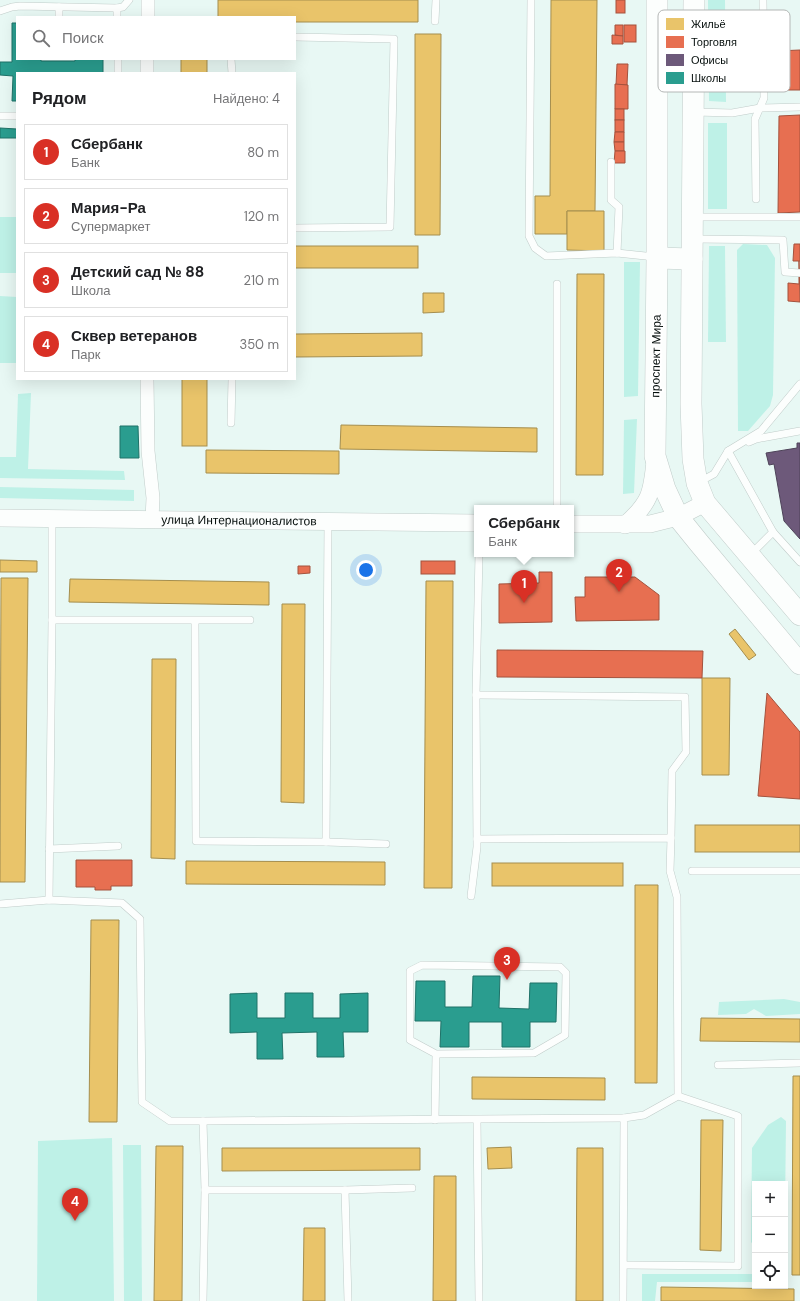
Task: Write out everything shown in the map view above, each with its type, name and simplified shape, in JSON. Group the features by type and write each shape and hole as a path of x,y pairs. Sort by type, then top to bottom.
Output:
{"main road":[{"name":"проспект Мира","path":"657,0 655,456 664,489 678,517 800,664"},
{"path":"694,92 691,404 693,459 697,484 705,503 800,615"},
{"path":"657,258 692,249"}],"street":[{"path":"148,0 148,16"},
{"path":"147,60 147,72"},
{"path":"147,380 148,451 153,498 152,519"},
{"path":"625,525 639,512 649,498 653,481 655,456"},
{"path":"574,524 650,524 678,517 705,503"},
{"name":"улица Интернационалистов","path":"0,518 474,523"}],"lane":[{"path":"0,10 20,3 59,7 117,8 123,7 129,0"},
{"path":"435,21 436,0"},
{"path":"532,0 529,236 535,248 546,256 617,253 657,258"},
{"path":"763,0 763,10"},
{"path":"59,7 59,16"},
{"path":"117,8 117,16"},
{"path":"296,37 394,39 390,227 296,228"},
{"path":"118,60 118,72"},
{"path":"231,60 232,72"},
{"path":"756,199 755,119 764,98 764,92"},
{"path":"694,112 732,113 760,108 800,107"},
{"path":"0,116 16,116"},
{"path":"610,162 611,200 619,207 617,253"},
{"path":"692,217 800,217"},
{"path":"692,249 783,240 785,272 800,273"},
{"path":"557,284 557,505"},
{"path":"231,423 232,380"},
{"path":"697,484 714,474 728,451 761,431 800,384"},
{"path":"728,451 756,439 800,431"},
{"path":"728,451 773,532 800,562"},
{"path":"49,900 52,518"},
{"path":"326,842 328,521"},
{"path":"749,556 773,532"},
{"path":"471,896 478,847 476,695 479,557"},
{"path":"52,620 250,620"},
{"path":"195,621 196,841 386,844"},
{"path":"476,695 685,697 686,752 672,771 670,871 677,897 678,1096"},
{"path":"477,839 671,838"},
{"path":"49,849 118,846"},
{"path":"692,871 800,871"},
{"path":"0,904 49,900 122,903 140,919 142,1102 170,1121 624,1118 644,1115 678,1096 738,1116 738,1266 624,1264"},
{"path":"422,965 537,966 560,967 566,973 565,1035 534,1053 436,1054 410,1040 410,971 422,965"},
{"path":"435,1120 436,1054"},
{"path":"718,1065 800,1063"},
{"path":"623,1301 624,1118"},
{"path":"477,1120 479,1301"},
{"path":"203,1121 205,1190 203,1301"},
{"path":"205,1190 345,1190 412,1188"},
{"path":"345,1190 348,1301"}],"green space":[{"path":"708,0 725,0 725,10 708,10"},
{"path":"709,92 726,92 726,102 709,101"},
{"path":"708,123 727,123 727,209 708,209"},
{"path":"0,217 16,217 16,273 0,273"},
{"path":"743,244 767,245 775,258 773,395 770,406 748,431 738,431 737,250"},
{"path":"709,246 725,246 726,342 708,342"},
{"path":"624,262 640,262 638,396 624,397"},
{"path":"0,296 16,297 16,363 0,363"},
{"path":"31,393 28,469 124,471 125,480 0,478 0,457 16,457 18,394"},
{"path":"637,419 634,493 623,494 624,420"},
{"path":"0,487 134,490 134,501 0,498"},
{"path":"784,999 800,1002 800,1014 766,1016 754,1009 746,1014 718,1015 719,1002"},
{"path":"781,1117 786,1121 785,1181 752,1181 752,1243 751,1242 752,1148 768,1125"},
{"path":"112,1138 114,1301 37,1301 38,1141"},
{"path":"123,1145 141,1145 142,1301 124,1301"},
{"path":"642,1274 752,1274 752,1282 657,1282 655,1301 642,1301"}],"building: Жильё":[{"path":"218,0 418,0 418,22 296,22 296,16 218,16"},
{"path":"551,0 597,0 595,211 567,211 567,234 535,234 535,196 550,196"},
{"path":"415,34 441,34 440,235 415,235"},
{"path":"181,60 207,60 207,72 181,72"},
{"path":"567,211 604,211 604,251 567,250"},
{"path":"296,246 418,246 418,268 296,268"},
{"path":"577,274 604,274 603,475 576,475"},
{"path":"423,293 444,293 444,312 423,313"},
{"path":"422,333 422,356 296,357 296,334"},
{"path":"182,380 207,380 207,446 182,446"},
{"path":"341,425 537,428 537,452 340,449"},
{"path":"206,450 339,451 339,474 206,473"},
{"path":"0,560 37,561 37,572 0,572"},
{"path":"1,578 28,578 25,882 0,882"},
{"path":"70,579 269,582 269,605 69,602"},
{"path":"426,581 453,581 452,888 424,888"},
{"path":"282,604 305,604 304,803 281,802"},
{"path":"735,629 756,655 749,660 729,634"},
{"path":"152,659 176,659 175,859 151,858"},
{"path":"702,678 730,678 729,775 702,775"},
{"path":"695,825 800,825 800,852 695,852"},
{"path":"186,861 385,862 385,885 186,884"},
{"path":"492,863 623,863 623,886 492,886"},
{"path":"635,885 658,885 657,1083 635,1083"},
{"path":"91,920 119,920 117,1122 89,1122"},
{"path":"701,1018 800,1019 800,1042 700,1041"},
{"path":"793,1076 800,1076 800,1275 792,1275"},
{"path":"472,1077 605,1078 605,1100 472,1099"},
{"path":"701,1120 723,1120 721,1251 700,1250"},
{"path":"156,1146 183,1146 182,1301 154,1301"},
{"path":"511,1147 512,1168 488,1169 487,1148"},
{"path":"222,1148 420,1148 420,1170 222,1171"},
{"path":"577,1148 603,1148 603,1301 576,1301"},
{"path":"434,1176 456,1176 456,1301 433,1301"},
{"path":"304,1228 325,1228 325,1301 303,1301"},
{"path":"661,1287 794,1289 794,1301 661,1301"}],"building: Торговля":[{"path":"616,0 625,0 625,13 616,13"},
{"path":"615,25 623,25 623,36 615,35"},
{"path":"624,25 636,25 636,42 624,42"},
{"path":"612,35 623,36 623,44 612,44"},
{"path":"790,50 800,50 800,90 790,90"},
{"path":"617,64 628,64 627,85 616,85"},
{"path":"615,84 628,85 628,109 615,109"},
{"path":"615,109 624,109 624,120 615,120"},
{"path":"800,115 800,212 778,213 779,116"},
{"path":"615,120 624,120 624,132 615,132"},
{"path":"615,132 624,132 624,142 614,142"},
{"path":"614,142 624,142 624,151 615,151"},
{"path":"615,151 625,151 625,163 614,163"},
{"path":"794,244 800,244 800,261 793,261"},
{"path":"799,261 800,302 788,301 788,283 799,284"},
{"path":"421,561 455,561 455,574 421,574"},
{"path":"298,566 310,566 310,573 298,574"},
{"path":"539,572 552,572 552,622 499,623 499,584 539,583"},
{"path":"585,577 635,577 659,595 659,620 576,621 575,597 585,597"},
{"path":"497,650 703,651 702,678 497,677"},
{"path":"767,693 800,732 800,799 758,796"},
{"path":"76,860 132,860 132,886 111,886 111,890 95,890 95,887 76,887"}],"building: Офисы":[{"path":"797,443 800,443 800,539 784,521 774,464 769,465 766,453 797,448"}],"building: Школы":[{"path":"12,23 16,23 16,60 103,60 103,72 16,72 16,101 12,101 13,76 0,75 0,62 12,62"},
{"path":"0,128 16,129 16,138 0,138"},
{"path":"120,426 138,426 139,458 120,458"},
{"path":"473,976 500,976 499,1008 529,1009 530,983 557,983 556,1022 530,1022 530,1047 502,1047 502,1022 469,1022 469,1047 440,1047 441,1021 415,1021 416,981 445,981 445,1007 472,1007"},
{"path":"257,993 257,1018 285,1018 285,993 313,993 313,1018 340,1018 340,994 368,993 368,1032 343,1032 344,1057 317,1057 317,1032 282,1033 283,1059 257,1059 257,1032 230,1033 230,994"}],"place":[{"name":"Мария-Ра","path":"619,592"},
{"name":"Сбербанк","path":"524,603"},
{"name":"Детский сад № 88","path":"507,980"},
{"name":"Сквер ветеранов","path":"75,1221"}]}
